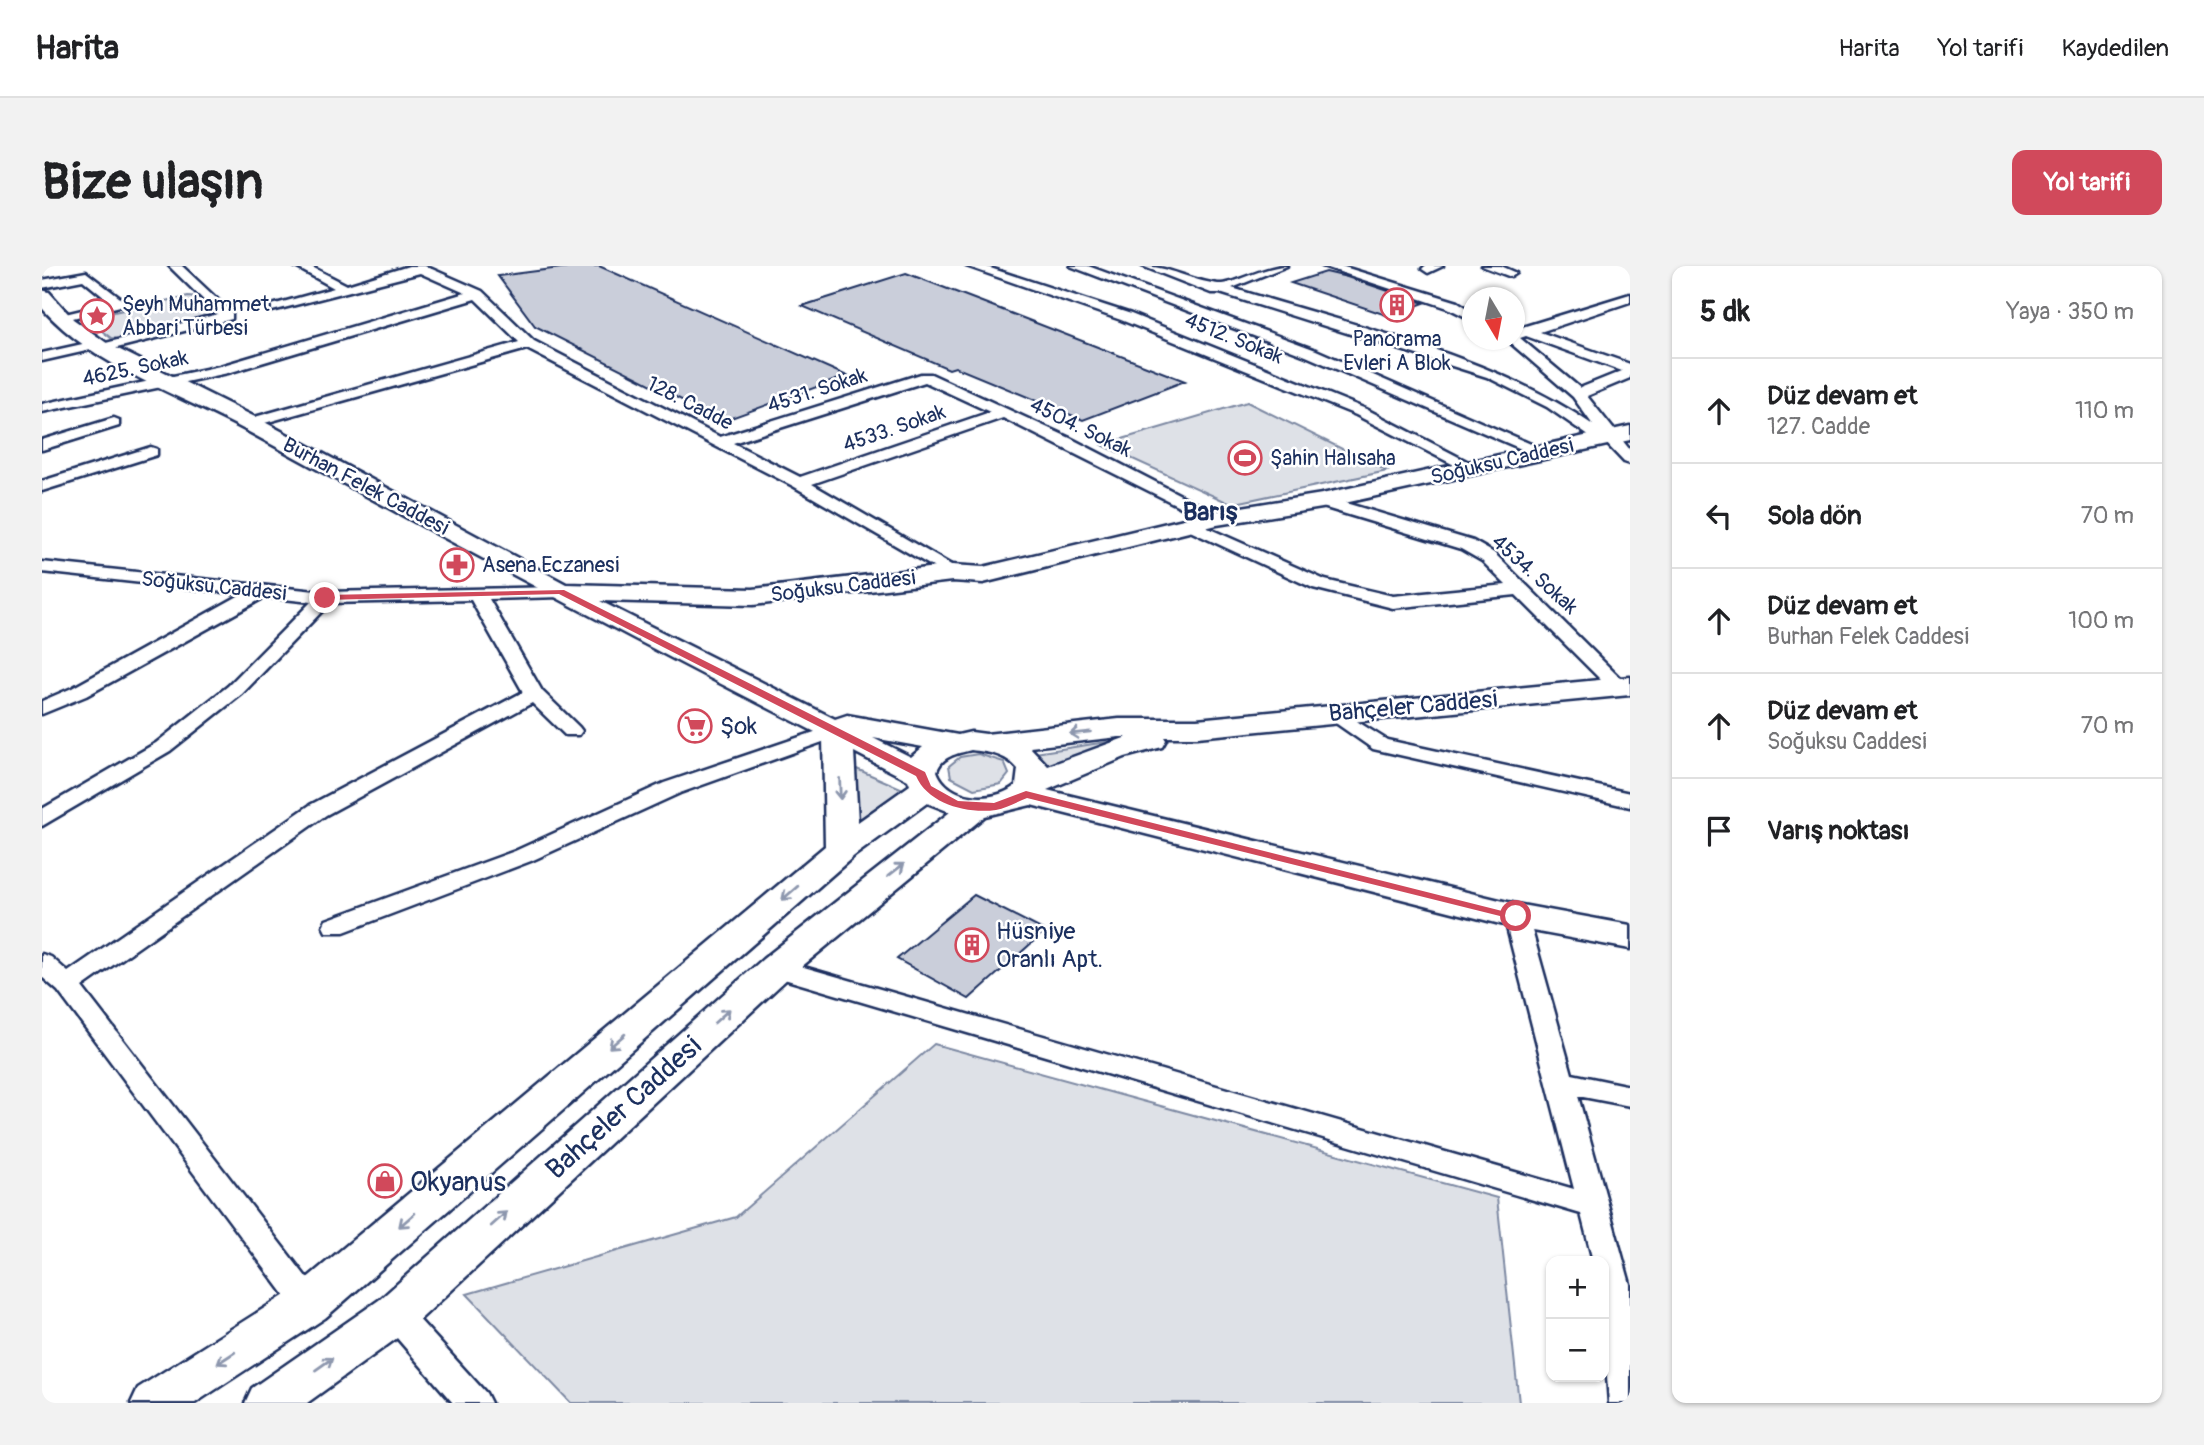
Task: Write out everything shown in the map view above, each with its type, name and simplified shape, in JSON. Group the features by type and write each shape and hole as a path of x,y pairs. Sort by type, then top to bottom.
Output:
{"street":[{"path":"42,357 99,347 227,316 175,266"},
{"path":"300,266 342,288"},
{"name":"4512. Sokak","path":"972,266 1126,317 1361,412 1472,468"},
{"path":"1076,266 1182,300 1341,363 1541,452"},
{"path":"1148,266 1492,374 1613,436"},
{"path":"1126,317 1221,288 1280,266"},
{"path":"1328,266 1453,305 1462,310"},
{"path":"1489,266 1511,273"},
{"path":"277,308 418,267"},
{"name":"128. Cadde","path":"418,267 477,294 528,344 799,482 952,573"},
{"path":"42,284 86,276 121,304 62,319"},
{"name":"4625. Sokak","path":"42,408 223,370 477,294"},
{"name":"Burhan Felek Caddesi","path":"42,296 62,319 99,347 249,423 561,592 826,724"},
{"path":"1525,333 1630,298"},
{"path":"1525,337 1630,371"},
{"path":"1525,342 1578,394 1630,459"},
{"path":"249,423 528,344"},
{"path":"1578,394 1630,371"},
{"name":"4531. Sokak","path":"721,442 926,377"},
{"name":"4504. Sokak","path":"926,377 1217,517"},
{"name":"4533. Sokak","path":"799,482 1003,413"},
{"path":"42,445 114,423"},
{"name":"Soğuksu Caddesi","path":"42,567 258,593 325,598 476,592 753,597 952,573 983,575 1217,517 1322,501 1613,436"},
{"path":"42,486 151,452"},
{"name":"4534. Sokak","path":"1322,501 1467,545 1488,558 1523,589 1625,686"},
{"path":"1186,525 1319,584 1393,602 1523,589"},
{"path":"476,592 534,694 572,731"},
{"path":"42,708 79,692 258,593"},
{"path":"42,819 163,747 235,690 325,598"},
{"name":"Bahçeler Caddesi","path":"1197,728 1625,686"},
{"path":"67,985 241,861 318,810 534,694"},
{"path":"1334,713 1380,745 1630,800"},
{"path":"826,724 924,781 956,804 975,808 1013,802 1029,789 1114,750 1197,728"},
{"path":"826,724 842,849"},
{"path":"335,926 523,856 672,788 826,724 954,743 989,743 1119,728 1197,728"},
{"path":"924,781 921,766 927,756 954,743"},
{"path":"989,743 1006,747 1030,763 1034,774 1029,789"},
{"name":"Bahçeler Caddesi","path":"155,1403 309,1304 924,781"},
{"path":"1029,789 1516,916 1630,937"},
{"name":"Bahçeler Caddesi","path":"268,1403 395,1314 776,968 975,808"},
{"path":"1516,916 1593,1206 1623,1288 1626,1403"},
{"path":"42,963 67,985 309,1304"},
{"path":"776,968 1593,1206"},
{"path":"1560,1082 1630,1096"},
{"path":"395,1314 474,1403"}],"shaded area":[{"path":"188,296 198,297 216,313 120,339 111,338 89,321 91,317"},
{"name":"Şahin Halısaha","path":"1247,402 1387,471 1231,504 1102,445"},
{"path":"1126,739 1045,768 1035,753"},
{"path":"978,754 1004,762 1009,774 1001,784 974,789 951,777 949,766 960,757"},
{"path":"852,767 903,789 855,822"},
{"path":"934,1044 1497,1198 1519,1403 571,1403 467,1294 736,1217"}],"building":[{"path":"576,266 599,266 847,376 723,421 535,326 498,276"},
{"path":"1326,272 1424,303 1389,316 1291,283"},
{"path":"906,273 1185,381 1083,420 955,367 949,369 802,306"},
{"name":"Hüsniye Oranlı Apt.","path":"974,895 1045,931 969,999 897,959"}],"place":[{"name":"Panorama Evleri A Blok","path":"1397,305"},
{"name":"Şeyh Muhammet Abbari Türbesi","path":"97,316"},
{"name":"Şahin Halısaha","path":"1245,458"},
{"name":"Asena Eczanesi","path":"457,565"},
{"name":"Şok","path":"695,726"},
{"name":"Hüsniye Oranlı Apt.","path":"972,945"},
{"name":"Okyanus","path":"385,1181"}],"district":[{"name":"Barış","path":"1210,511"}],"route":[{"path":"325,598 476,592 561,592 814,717 921,774 927,788 956,804 975,808 995,807 1013,802 1026,794 1516,916"}]}
